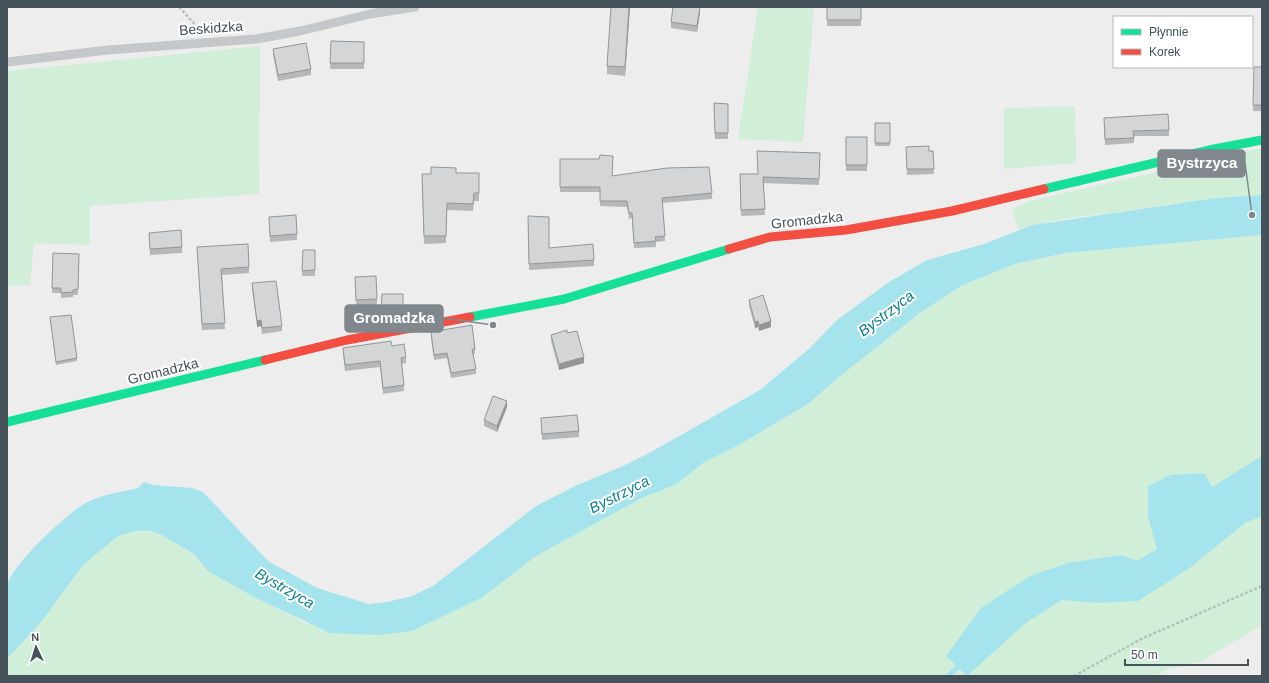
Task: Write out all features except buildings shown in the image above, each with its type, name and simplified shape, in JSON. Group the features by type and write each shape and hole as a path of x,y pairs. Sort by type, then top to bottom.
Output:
{"street":[{"name":"Gromadzka","path":"7,422 347,340 564,299 770,237 846,230 952,211 1214,149 1262,140"}],"lane":[{"name":"Beskidzka","path":"7,62 108,50 211,41 256,39 300,31 370,14 415,7"}],"path":[{"path":"179,7 211,41"},
{"path":"1074,676 1143,638 1262,586"}],"green space":[{"path":"758,7 814,7 803,142 738,139"},
{"path":"260,46 259,194 90,206 90,245 34,243 30,285 7,286 7,71"},
{"path":"1075,106 1076,163 1004,169 1004,108"},
{"path":"1262,148 1262,195 1205,200 1065,219 1041,224 1019,231 1012,209 1029,201"},
{"path":"1262,235 1262,625 1200,662 1165,670 1156,676 7,676 7,659 42,621 83,565 118,536 136,531 151,531 162,535 194,554 208,571 307,624 483,597 536,556 642,498 677,484 703,463 739,445 808,404 839,377 920,313 961,286 1015,264 1065,253"}],"water":[{"path":"1262,195 1262,235 1065,253 1015,264 961,286 920,313 839,377 808,404 739,445 703,463 677,484 642,498 536,556 483,597 412,631 377,635 330,633 256,598 208,571 194,554 162,535 151,531 136,531 118,536 83,565 42,621 7,659 6,603 7,586 11,577 29,553 55,527 79,507 100,497 138,488 144,482 153,485 192,488 203,492 268,561 317,588 369,604 387,602 412,596 433,586 536,506 575,486 623,466 651,452 760,390 810,348 837,320 889,282 927,260 984,244 1033,225 1216,198"},
{"path":"1262,456 1262,516 1245,523 1191,567 1138,601 1099,603 1062,600 1027,622 967,676 946,656 981,608 1030,576 1068,563 1121,555 1137,561 1157,549 1148,517 1148,486 1171,475 1204,473 1212,487"}],"waterway":[{"path":"948,676 958,667"}],"traffic: fast":[{"path":"1044,189 1214,149 1262,140"},
{"path":"470,317 564,299 729,249"},
{"path":"7,422 265,360"}],"traffic: jam":[{"path":"729,249 770,237 846,230 952,211 1044,189"},
{"path":"265,360 347,340 470,317"}],"place":[{"name":"Bystrzyca","path":"1252,215"},
{"name":"Gromadzka","path":"493,325"}]}
